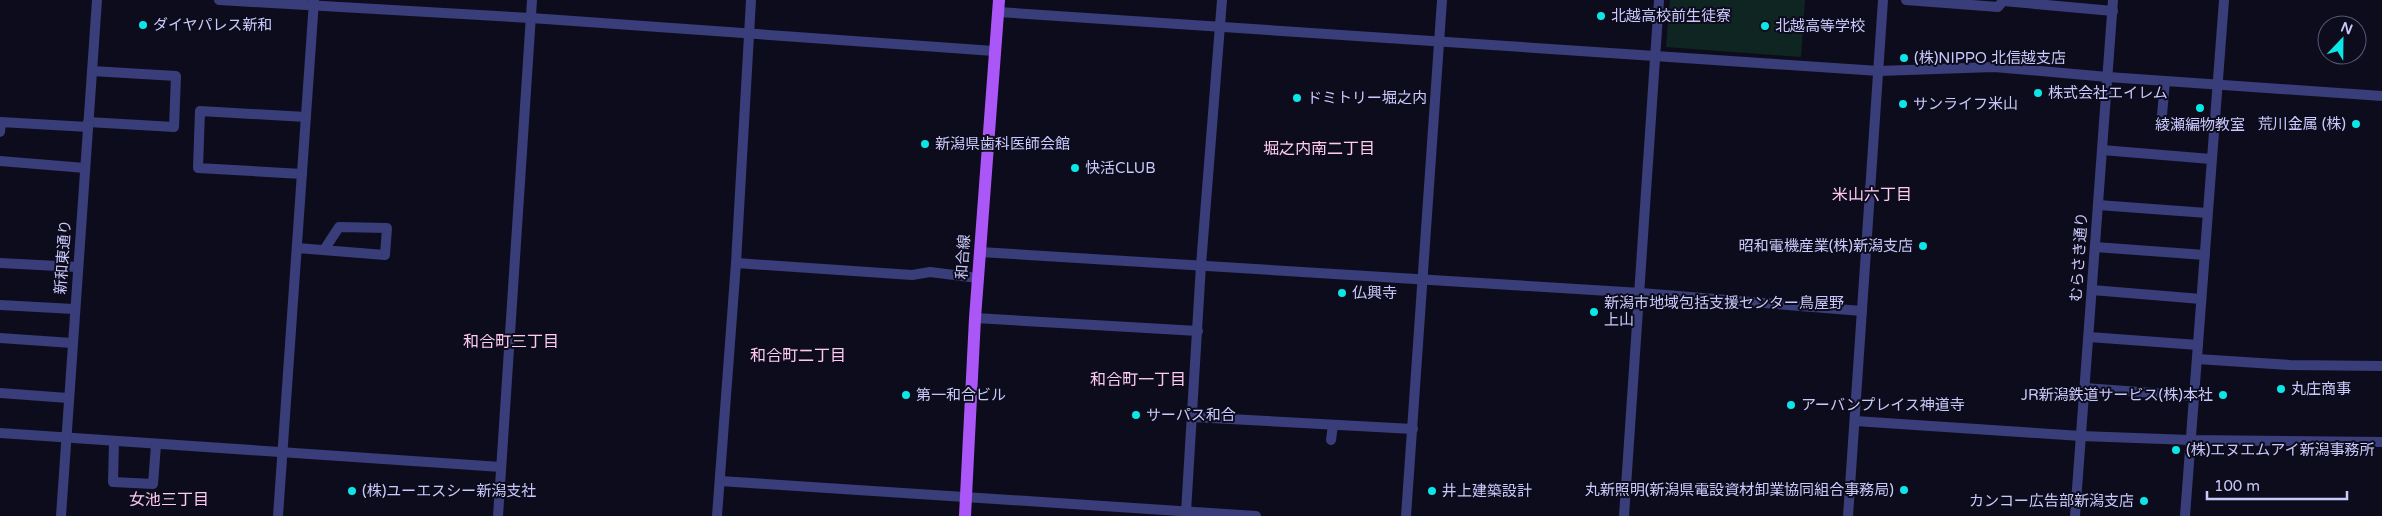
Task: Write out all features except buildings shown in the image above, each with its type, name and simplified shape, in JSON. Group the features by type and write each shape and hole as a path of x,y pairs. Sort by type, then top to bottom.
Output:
{"main road":[{"name":"和合線","path":"965,516 975,318 998,6"}],"street":[{"name":"新和東通り","path":"61,516 97,0"},
{"path":"219,0 314,3 994,51"},
{"path":"498,516 532,0"},
{"path":"717,516 736,264 752,0"},
{"path":"1186,512 1201,265 1222,0"},
{"path":"1406,516 1442,0"},
{"path":"1624,516 1641,293 1659,0"},
{"path":"1848,516 1883,0"},
{"path":"1906,0 1998,7 2003,1 2113,5"},
{"path":"2185,516 2224,0"},
{"path":"278,516 314,3"},
{"name":"むらさき通り","path":"2075,516 2113,5"},
{"path":"998,6 1220,26 1879,71 1994,67 2382,96"},
{"path":"0,132 0,122 174,127 176,76 92,70"},
{"path":"2162,115 2165,81"},
{"path":"302,174 198,168 200,111 306,117"},
{"path":"2102,150 2211,158"},
{"path":"0,161 85,168"},
{"path":"2098,205 2207,213"},
{"path":"297,248 324,250 385,254 387,228 339,227 324,250"},
{"path":"2095,247 2205,256"},
{"path":"980,252 1641,293 1862,311"},
{"path":"0,263 77,267"},
{"path":"736,264 912,275 930,272 978,278"},
{"path":"2092,290 2201,299"},
{"path":"0,305 74,309"},
{"path":"975,318 1198,331"},
{"path":"2089,337 2198,345"},
{"path":"0,338 72,343"},
{"path":"2197,359 2290,365 2382,366"},
{"path":"2085,388 2194,396"},
{"path":"0,394 68,398"},
{"path":"1192,416 1413,430"},
{"path":"1855,421 2081,436 2190,440 2382,442"},
{"path":"1331,440 1333,425"},
{"path":"0,433 283,454 502,467"},
{"path":"114,442 113,482 153,484 156,445"},
{"path":"720,481 966,496 1142,513 1186,512 1256,516"}],"green space":[{"path":"1670,0 1805,0 1801,57 1666,47"}],"place":[{"name":"北越高校前生徒寮","path":"1601,16"},
{"name":"ダイヤパレス新和","path":"143,25"},
{"name":"北越高等学校","path":"1765,26"},
{"name":"(株)NIPPO 北信越支店","path":"1904,58"},
{"name":"株式会社エイレム","path":"2038,93"},
{"name":"ドミトリー堀之内","path":"1297,98"},
{"name":"サンライフ米山","path":"1903,104"},
{"name":"綾瀬編物教室","path":"2200,108"},
{"name":"荒川金属 (株)","path":"2356,124"},
{"name":"新潟県歯科医師会館","path":"925,144"},
{"name":"快活CLUB","path":"1075,168"},
{"name":"昭和電機産業(株)新潟支店","path":"1923,246"},
{"name":"仏興寺","path":"1342,293"},
{"name":"新潟市地域包括支援センター鳥屋野 上山","path":"1594,312"},
{"name":"丸庄商事","path":"2281,389"},
{"name":"第一和合ビル","path":"906,395"},
{"name":"JR新潟鉄道サービス(株)本社","path":"2223,395"},
{"name":"アーバンプレイス神道寺","path":"1791,405"},
{"name":"サーパス和合","path":"1136,415"},
{"name":"(株)エヌエムアイ新潟事務所","path":"2176,450"},
{"name":"丸新照明(新潟県電設資材卸業協同組合事務局)","path":"1904,490"},
{"name":"(株)ユーエスシー新潟支社","path":"352,491"},
{"name":"井上建築設計","path":"1432,491"},
{"name":"カンコー広告部新潟支店","path":"2144,501"}],"district":[{"name":"堀之内南二丁目","path":"1319,149"},
{"name":"米山六丁目","path":"1872,195"},
{"name":"和合町三丁目","path":"511,342"},
{"name":"和合町二丁目","path":"798,356"},
{"name":"和合町一丁目","path":"1138,380"},
{"name":"女池三丁目","path":"169,500"}]}
